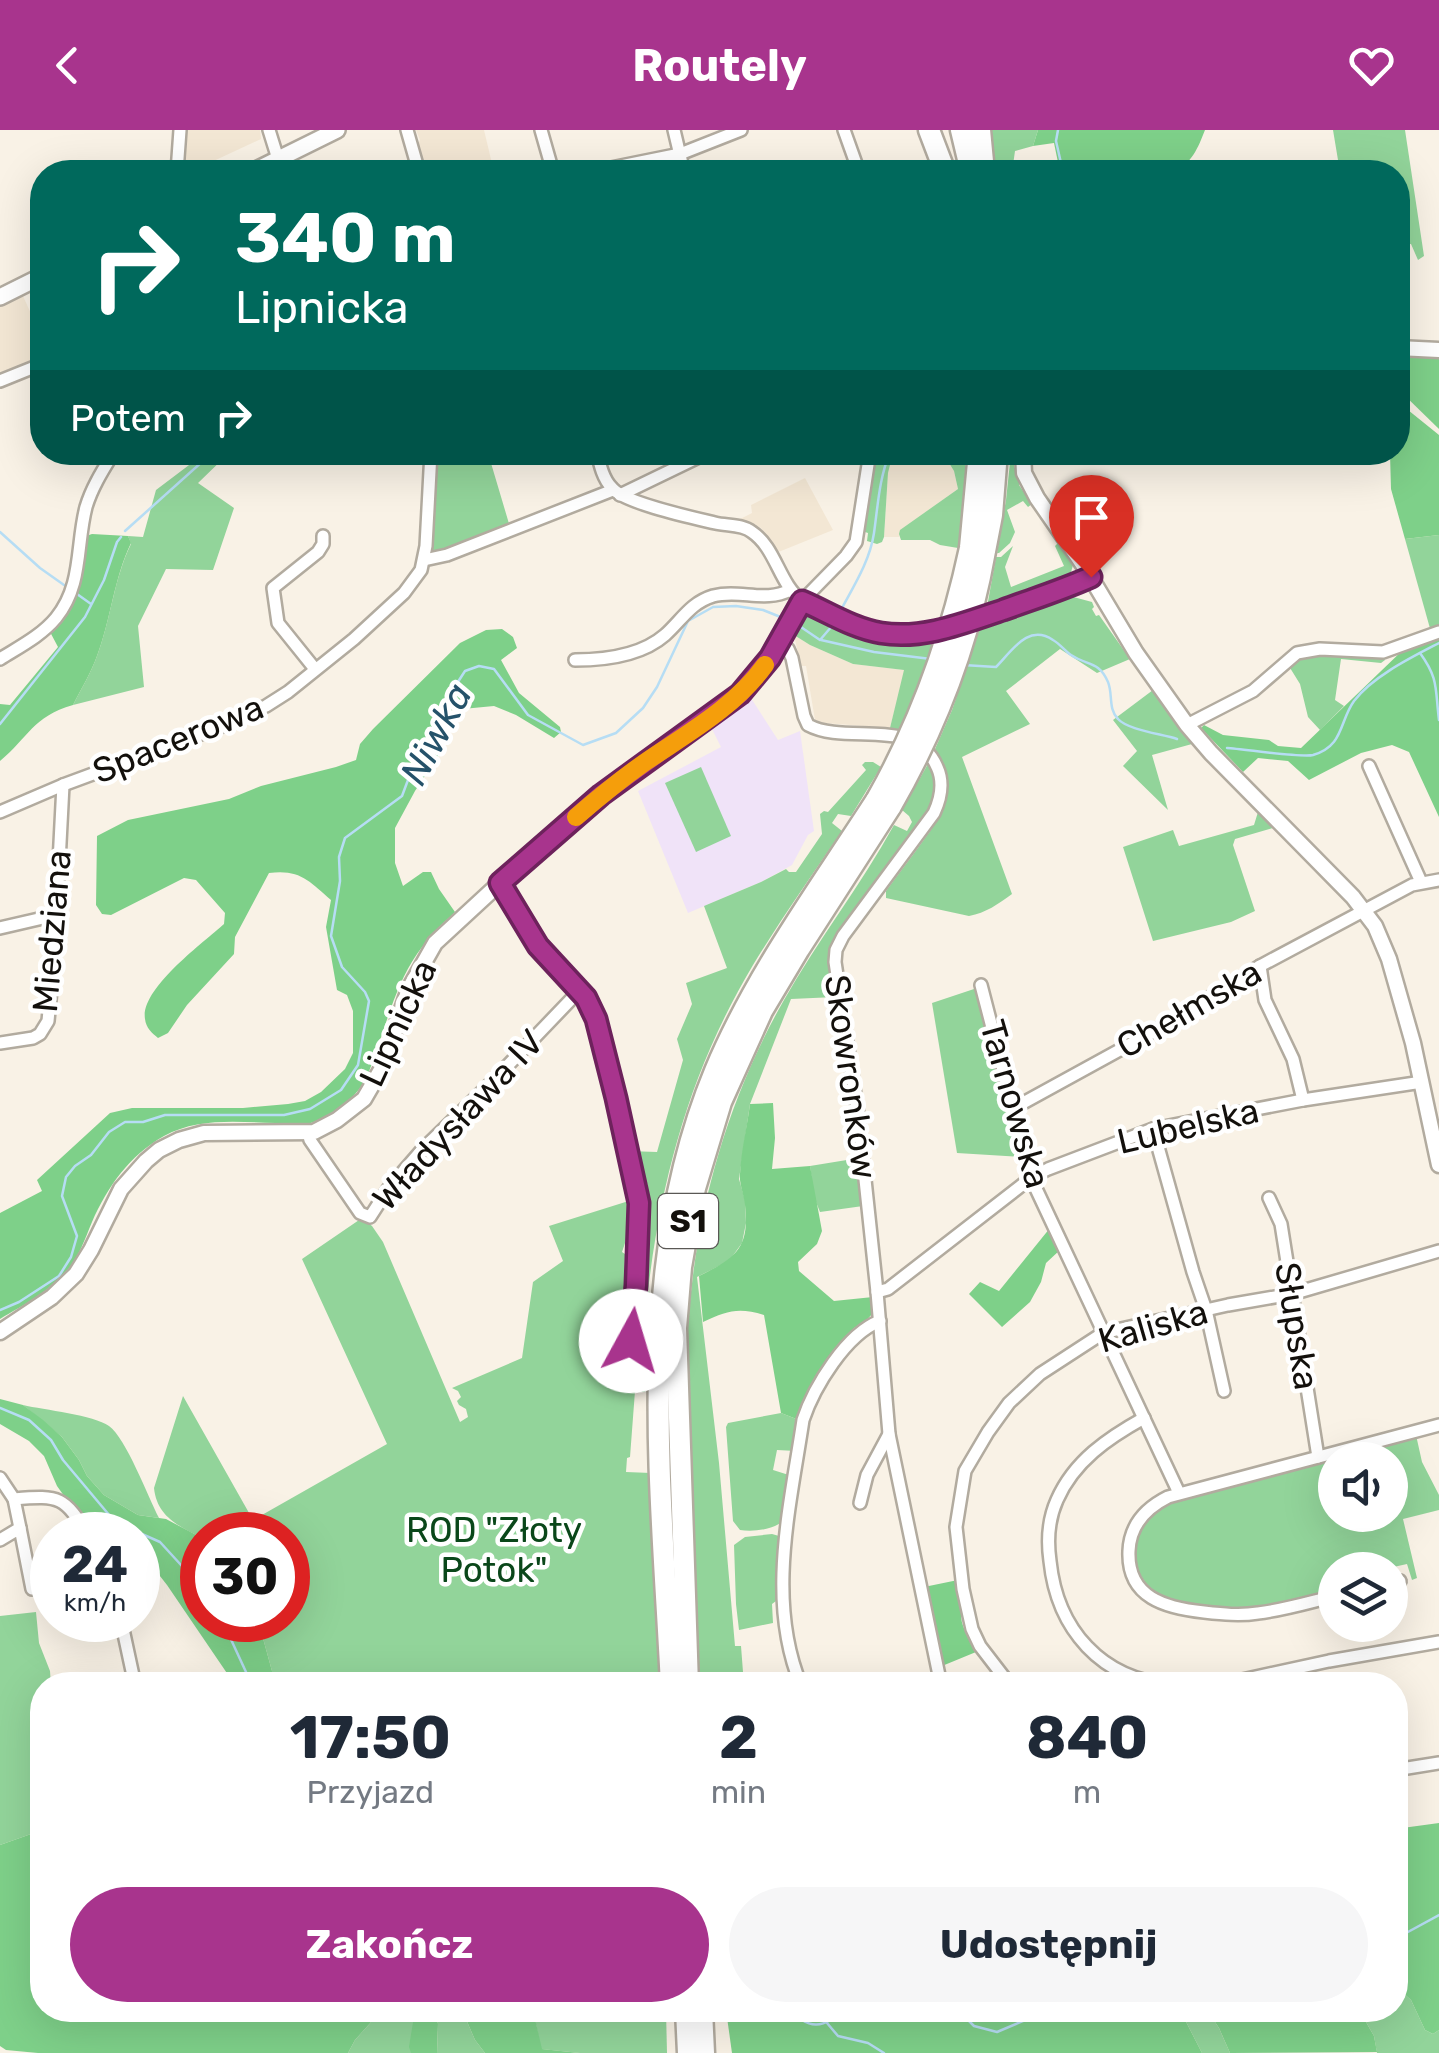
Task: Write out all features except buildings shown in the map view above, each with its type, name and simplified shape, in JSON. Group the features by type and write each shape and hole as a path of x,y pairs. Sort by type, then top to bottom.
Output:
{"highway":[{"path":"929,130 940,160"},
{"path":"943,130 951,160"},
{"path":"961,130 968,160"},
{"path":"980,130 983,160"},
{"name":"S1","path":"670,1672 658,1368 665,1266 685,1158 704,1098 748,1003 776,954 884,802 949,634 970,548 978,465"},
{"name":"S1","path":"688,1672 676,1328 694,1188 732,1074 762,1011 936,720 966,636 981,576 996,465"},
{"path":"687,2022 688,2053"},
{"path":"703,2022 704,2053"}],"main road":[{"path":"278,160 337,130"},
{"path":"0,297 30,282"}],"street":[{"path":"177,160 180,130"},
{"path":"269,130 278,160"},
{"path":"407,130 416,160"},
{"path":"541,130 550,160"},
{"path":"674,130 681,160"},
{"path":"650,160 680,154 740,130"},
{"path":"844,130 855,160"},
{"path":"1410,349 1439,350"},
{"path":"0,381 30,369"},
{"path":"0,659 37,636 63,608 76,580 86,507 106,465"},
{"path":"430,465 424,560 616,492 679,465"},
{"path":"600,465 616,492 694,518 747,529 759,538 790,590 795,613 888,634 910,634 962,624 1091,577"},
{"name":"Lipnicka","path":"0,1332 52,1297 76,1274 121,1189 160,1150 204,1133 320,1130 364,1098 382,1068 404,1002 426,958 445,933 611,787 730,703 756,677 795,613 858,536 868,465"},
{"path":"1022,465 1029,484 1117,624 1187,725 1376,926 1404,1009 1435,1124 1439,1165"},
{"path":"316,670 278,623 273,588 318,552 322,536"},
{"name":"Spacerowa","path":"0,812 244,717 288,692 404,593 424,560"},
{"path":"576,660 615,658 653,642 693,606 713,596 772,597 790,590"},
{"path":"1187,725 1253,691 1297,652 1383,652 1439,632"},
{"name":"Skowronków","path":"780,642 792,658 808,725 826,731 911,740 930,754 940,776 940,798 934,813 843,936 835,955 878,1292"},
{"path":"1369,766 1421,882"},
{"name":"Miedziana","path":"0,1043 33,1038 48,1020 63,785"},
{"name":"Chełmska","path":"1013,1106 1167,1024 1260,966 1364,910 1421,882 1438,880"},
{"path":"500,883 538,946 580,990 596,1019 639,1203 628,1372"},
{"path":"0,928 56,915"},
{"path":"1260,966 1265,1000 1293,1060 1303,1100"},
{"name":"Tarnowska","path":"981,984 1031,1178 1179,1494"},
{"name":"Władysława IV","path":"308,1133 360,1213 370,1217 411,1162 580,990"},
{"name":"Lubelska","path":"878,1292 888,1289 1031,1178 1064,1162 1153,1128 1422,1082"},
{"path":"1153,1128 1206,1310 1224,1391"},
{"name":"Słupska","path":"1269,1198 1281,1224 1318,1457"},
{"name":"Kaliska","path":"1000,1672 980,1646 969,1618 956,1526 965,1471 1009,1403 1040,1374 1103,1333 1292,1294 1439,1251"},
{"path":"878,1292 889,1434 938,1672"},
{"path":"797,1672 786,1639 782,1601 787,1529 803,1420 850,1340 880,1321"},
{"path":"1121,1672 1091,1652 1063,1614 1050,1567 1048,1536 1064,1487 1086,1458 1144,1418"},
{"path":"1375,1442 1439,1425"},
{"path":"860,1503 867,1475 889,1434"},
{"path":"1318,1457 1157,1502 1146,1510 1132,1532 1129,1546 1132,1574 1140,1587 1161,1605 1178,1610 1256,1614 1318,1600"},
{"path":"0,1478 14,1499 30,1579"},
{"path":"14,1499 61,1500 73,1512"},
{"path":"0,1540 20,1528"},
{"path":"126,1642 132,1672"},
{"path":"1281,1672 1439,1642"},
{"path":"1408,1768 1439,1763"}],"shaded area":[{"path":"183,130 260,130 261,139 216,160 180,160"},
{"path":"416,130 484,130 491,160 420,160 417,147 420,140"},
{"path":"23,296 30,311 30,365 0,377 0,307"},
{"path":"890,465 950,465 958,489 901,530 899,537 884,537"},
{"path":"805,478 833,530 776,553 761,528 740,519 752,513 751,505"},
{"path":"794,635 853,664 905,670 890,728 815,720 806,666 801,666"},
{"path":"749,695 778,740 800,731 814,831 792,865 688,913 638,791 721,747 711,727"}],"green space":[{"path":"991,130 1038,130 1033,146 1015,151 1014,160 992,160"},
{"path":"1038,130 1205,130 1190,160 1058,160 1054,143 1033,146"},
{"path":"1333,130 1405,130 1410,160 1338,160"},
{"path":"1410,163 1424,256 1418,260 1411,244"},
{"path":"1410,355 1439,356 1439,429 1410,401"},
{"path":"1410,412 1439,435 1439,535 1405,539 1391,489 1390,465 1410,465"},
{"path":"189,465 217,465 198,483 234,508 213,570 166,569 138,626 144,687 73,705 102,642 131,544 128,536 143,537 156,490"},
{"path":"436,465 492,465 510,527 442,553 430,548"},
{"path":"873,465 890,465 882,542 867,541"},
{"path":"950,465 965,465 958,548 930,540 901,540 900,530 958,489"},
{"path":"1010,465 1014,465 1019,485 1032,504 1028,507 1023,501 1007,510 1015,532 1010,543 997,553"},
{"path":"1439,535 1439,630 1431,632 1405,539"},
{"path":"86,536 128,536 131,543 95,662 73,705 48,715 0,761 0,704 10,705 58,647 49,630 79,583"},
{"path":"1059,542 1073,565 1070,576 987,607 996,557 1013,546 1005,567 1011,587 1064,566 1055,546"},
{"path":"1066,595 1092,602 1096,616 1130,659 1097,673 1060,649 1006,691 1030,724 962,757 1012,894 969,916 886,898 886,891 942,811 947,776 935,749 982,622"},
{"path":"817,614 846,629 937,636 900,730 890,728 904,670 853,664 794,635 806,615"},
{"path":"502,629 513,637 517,648 501,660 519,693 561,732 554,738 494,706 452,710 439,736 438,756 395,828 395,863 403,886 423,872 431,872 455,912 408,968 361,1086 337,1110 314,1122 205,1123 164,1136 130,1163 113,1184 79,1253 61,1278 0,1319 0,1213 42,1191 37,1180 110,1113 132,1108 243,1108 305,1101 345,1069 353,1053 353,1011 347,995 337,990 326,927 331,900 303,878 289,873 269,873 235,937 234,954 187,1005 168,1033 158,1038 145,1019 152,994 175,967 224,924 225,913 196,880 184,878 111,915 102,914 96,905 97,836 128,820 229,799 261,786 356,760 360,744 373,729 460,643 486,630"},
{"path":"1439,635 1439,817 1409,752 1392,745 1361,753 1309,780 1288,761 1258,758 1243,772 1201,728 1204,725 1223,735 1301,748 1406,647"},
{"path":"1308,652 1385,660 1381,663 1341,659 1335,700 1344,706 1320,730 1308,717 1300,684 1287,663"},
{"path":"1153,690 1192,744 1152,755 1168,810 1123,766 1137,751 1113,720"},
{"name":"ROD \"Złoty Potok\"","path":"865,762 881,767 851,816 838,814 832,823 842,831 732,1003 697,1082 671,1163 648,1291 645,1392 635,1391 626,1472 651,1473 659,1672 272,1672 264,1642 310,1642 310,1512 267,1512 387,1444 302,1259 362,1218 372,1226 383,1242 460,1422 468,1417 457,1401 461,1397 458,1391 452,1388 522,1358 533,1282 563,1261 549,1226 635,1199 636,1231 627,1237 622,1252 625,1254 621,1377 630,1383 637,1320 641,1202 648,1191 628,1151 657,1152 683,1060 677,1039 692,1004 686,983 727,968 704,906 786,869 796,872 822,834 820,814 828,812 866,770 862,765"},
{"path":"929,762 936,784 934,804 830,956 835,997 791,999 750,1104 739,1179 745,1200 742,1243 729,1261 697,1277 735,1646 741,1646 743,1672 699,1672 686,1372 693,1275 711,1180 761,1043 797,978 894,825 907,831 912,822 902,810"},
{"path":"701,767 731,836 696,852 665,783"},
{"path":"1258,812 1273,828 1235,839 1233,845 1255,911 1231,922 1153,941 1123,847 1173,830 1179,846 1254,825"},
{"path":"980,987 1021,1157 957,1153 932,1003"},
{"path":"773,1103 772,1169 810,1166 822,1231 817,1244 798,1262 799,1271 834,1301 873,1297 873,1313 854,1328 799,1420 781,1413 764,1315 733,1311 703,1322 699,1276 731,1257 742,1242 746,1220 740,1174 750,1104"},
{"path":"859,1158 863,1206 820,1212 810,1166"},
{"path":"1050,1228 1060,1250 1046,1263 1030,1302 1002,1327 969,1294 980,1282 999,1291"},
{"name":"ROD \"Złoty Potok\"","path":"183,1396 248,1512 180,1512 180,1527 160,1506 154,1488"},
{"path":"0,1399 23,1405 43,1420 62,1437 104,1495 133,1512 76,1512 57,1486 44,1456 29,1441 0,1424"},
{"path":"23,1405 81,1416 109,1426 129,1455 156,1512 133,1512 104,1495 62,1437"},
{"path":"781,1413 799,1420 796,1451 777,1450 773,1470 792,1476 786,1489 784,1520 763,1530 740,1530 733,1521 726,1427 728,1423"},
{"path":"1416,1435 1422,1462 1439,1495 1439,1510 1408,1518 1408,1442 1389,1442"},
{"path":"1318,1461 1318,1532 1406,1532 1417,1578 1412,1580 1408,1552 1318,1552 1318,1594 1236,1609 1176,1603 1150,1588 1142,1577 1134,1551 1136,1538 1153,1513 1170,1503"},
{"path":"160,1518 180,1526 180,1604 160,1576"},
{"path":"772,1534 782,1542 776,1601 772,1604 773,1623 739,1630 734,1545 745,1537"},
{"path":"958,1580 962,1621 976,1652 942,1666 924,1587"},
{"path":"30,1613 30,1642 39,1642 50,1672 30,1672 30,1834 0,1845 0,1616"},
{"path":"206,1642 264,1642 272,1672 226,1672"},
{"path":"1439,1823 1439,2030 1433,2034 1425,2030 1408,1997 1408,1827"},
{"path":"30,1834 30,2022 371,2022 348,2053 6,2050 0,2046 0,1845"},
{"path":"1408,1997 1425,2030 1433,2034 1439,2030 1439,2053 1377,2053 1366,2022 1408,2022"},
{"path":"371,2022 423,2022 419,2053 348,2053"},
{"path":"413,2022 438,2022 437,2053 411,2053"},
{"path":"467,2022 485,2053 437,2053 438,2024"},
{"path":"467,2022 536,2022 542,2049 580,2053 485,2053"},
{"path":"535,2022 666,2022 667,2053 541,2049"},
{"path":"728,2022 1186,2022 1202,2053 732,2053"},
{"path":"1186,2022 1215,2022 1230,2053 1202,2053"},
{"path":"1215,2022 1366,2022 1377,2052 1230,2053"}],"waterway":[{"name":"Niwka","path":"1058,130 1060,160"},
{"path":"125,531 199,465"},
{"name":"Niwka","path":"842,608 869,553 886,465"},
{"path":"0,532 64,585"},
{"path":"0,724 85,617 121,537"},
{"path":"77,594 91,604"},
{"name":"Niwka","path":"0,1310 59,1276 71,1257 77,1236 62,1196 66,1177 109,1132 125,1122 143,1122 165,1115 284,1115 310,1109 341,1090 358,1065 369,1001 342,967 331,936 340,881 339,857 345,838 402,796 465,671 479,666 494,669 528,715 583,745 616,733 643,708 688,621 713,607 736,606 783,618"},
{"name":"Niwka","path":"795,623 820,640 832,626"},
{"name":"Niwka","path":"963,665 996,667 1021,641 1044,636 1101,670 1113,711 1123,723 1177,739"},
{"name":"Niwka","path":"821,640 931,659"},
{"name":"Niwka","path":"1227,748 1297,755 1323,751 1336,739 1349,709 1362,692 1394,668 1439,643"},
{"path":"1420,653 1433,677 1439,720"},
{"path":"0,1408 29,1420 51,1440 115,1522 160,1542 180,1564"},
{"path":"232,1642 246,1672"},
{"path":"1408,1932 1439,1915"},
{"path":"806,2022 826,2022"},
{"path":"970,2022 997,2032 1021,2022"},
{"path":"827,2023 838,2036 868,2043 884,2053"}],"slow traffic":[{"path":"576,817 622,779 730,703 765,665"}],"route":[{"path":"631,1341 639,1203 596,1019 586,998 529,934 500,883 601,795 740,694 770,658 802,601 857,627 878,633 910,634 962,624 1091,577"}]}
